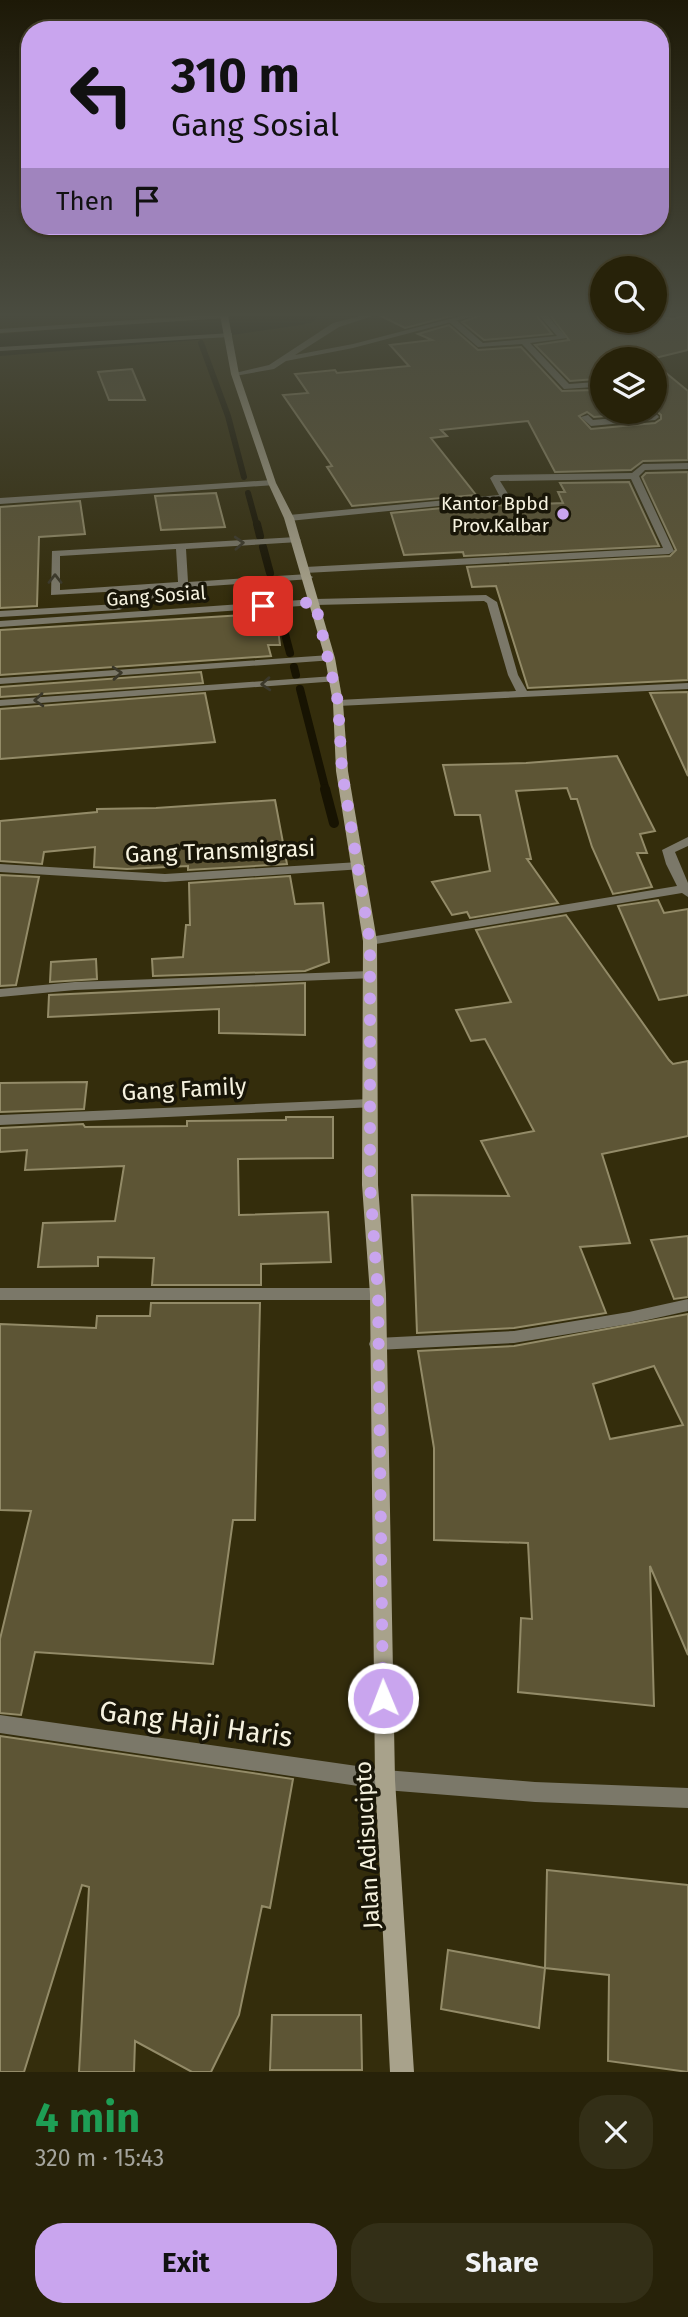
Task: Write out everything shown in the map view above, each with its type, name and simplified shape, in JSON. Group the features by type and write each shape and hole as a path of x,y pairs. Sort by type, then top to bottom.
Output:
{"main road":[{"name":"Jalan Adisucipto","path":"248,412 272,483 289,518 330,658 338,702 342,771 370,942 370,1185 378,1294 385,1780 402,2072"}],"street":[{"path":"585,416 590,422"},
{"path":"289,518 505,497 494,478 634,476 643,467 688,466"},
{"path":"296,540 55,553 55,593 183,585 307,573 669,551 634,476"},
{"path":"0,501 272,483"},
{"path":"181,546 183,585"},
{"path":"0,614 119,607 183,585"},
{"name":"Gang Sosial","path":"0,624 315,602 486,598 492,602 513,675 523,694"},
{"path":"0,681 330,658"},
{"path":"200,666 206,688"},
{"path":"0,703 334,679"},
{"path":"338,702 688,686"},
{"path":"370,942 687,891 672,864 668,850 688,841"},
{"name":"Gang Transmigrasi","path":"0,868 36,867 165,878 359,866"},
{"path":"0,993 75,986 370,975"},
{"name":"Gang Family","path":"0,1120 370,1104"},
{"path":"0,1294 378,1294"},
{"path":"377,1344 514,1337 616,1321 688,1305"},
{"name":"Gang Haji Haris","path":"0,1724 385,1780 535,1793 688,1798"}],"building":[{"path":"295,412 590,412 590,414 587,412 579,416 591,429 667,424 667,412 688,412 688,460 643,461 631,470 555,472 528,421 441,430 447,436 431,438 476,495 352,506 327,467 332,466"},
{"path":"688,472 688,680 528,688 496,586 472,587 467,567 670,556 676,550 642,477 646,473"},
{"path":"629,482 659,546 464,556 463,552 404,555 391,513 484,504 563,503 558,492 565,492 560,483"},
{"path":"216,493 225,527 161,530 155,496"},
{"path":"80,501 85,534 39,537 37,606 0,608 0,507"},
{"path":"276,613 280,645 268,645 271,656 0,675 0,630"},
{"path":"201,672 203,683 0,697 0,687"},
{"path":"688,692 688,776 650,693"},
{"path":"205,693 215,742 0,759 0,709"},
{"path":"617,756 655,831 640,834 647,853 637,853 652,887 613,894 592,847 577,799 571,799 567,788 516,791 531,859 527,859 558,903 470,918 467,912 452,915 432,882 490,871 480,815 455,815 443,765 526,763"},
{"path":"275,800 287,864 188,870 188,866 127,869 94,867 95,847 44,852 42,864 0,861 0,821 97,812 97,809"},
{"path":"0,875 39,877 16,985 0,986"},
{"path":"290,876 295,904 323,903 329,962 305,971 153,976 152,959 183,957 186,925 190,925 189,883"},
{"path":"658,900 664,913 688,909 688,995 659,1000 618,906"},
{"path":"566,915 669,1060 673,1064 688,1061 688,1136 602,1154 630,1243 580,1247 606,1313 514,1328 417,1333 412,1195 509,1196 481,1141 534,1131 485,1039 471,1041 456,1010 511,1002 476,930"},
{"path":"96,959 97,979 50,982 51,962"},
{"path":"305,983 305,1035 219,1033 219,1009 48,1017 49,995"},
{"path":"87,1082 84,1109 0,1112 0,1083"},
{"path":"286,1117 333,1117 333,1158 238,1159 239,1215 328,1212 331,1262 261,1264 261,1285 152,1285 154,1258 98,1257 98,1266 38,1267 43,1223 115,1221 124,1166 25,1170 27,1150 0,1152 0,1128 83,1124 85,1127 187,1126 187,1121 286,1120"},
{"path":"688,1236 688,1297 674,1299 651,1240"},
{"path":"151,1303 260,1303 255,1520 233,1520 213,1664 35,1652 21,1715 0,1713 0,1639 31,1511 0,1510 0,1324 96,1328 97,1316 150,1316"},
{"path":"688,1314 688,1655 650,1566 654,1706 518,1692 521,1618 532,1619 528,1543 434,1540 434,1448 418,1351 514,1346","holes":["654,1366 683,1425 610,1439 593,1384"]},
{"path":"0,1736 293,1779 270,1908 262,1906 239,2015 211,2072 192,2072 135,2041 134,2072 79,2072 89,1887 82,1885 24,2072 0,2072"},
{"path":"547,1870 688,1885 688,2072 608,2061 609,1975 545,1968"},
{"path":"448,1950 545,1968 539,2028 441,2009"},
{"path":"272,2015 361,2015 362,2070 270,2070"}],"waterway":[{"path":"226,412 244,477"},
{"path":"248,493 257,526"},
{"path":"257,524 260,536"},
{"path":"263,547 270,573"},
{"path":"273,586 275,594"},
{"path":"280,615 290,653"},
{"path":"294,667 296,675"},
{"path":"300,689 326,791"},
{"path":"325,789 334,823"}],"place":[{"name":"Kantor Bpbd Prov.Kalbar","path":"563,514"}],"route":[{"path":"263,606 315,602 338,702 342,771 370,942 370,1185 378,1294 383,1698"}]}
